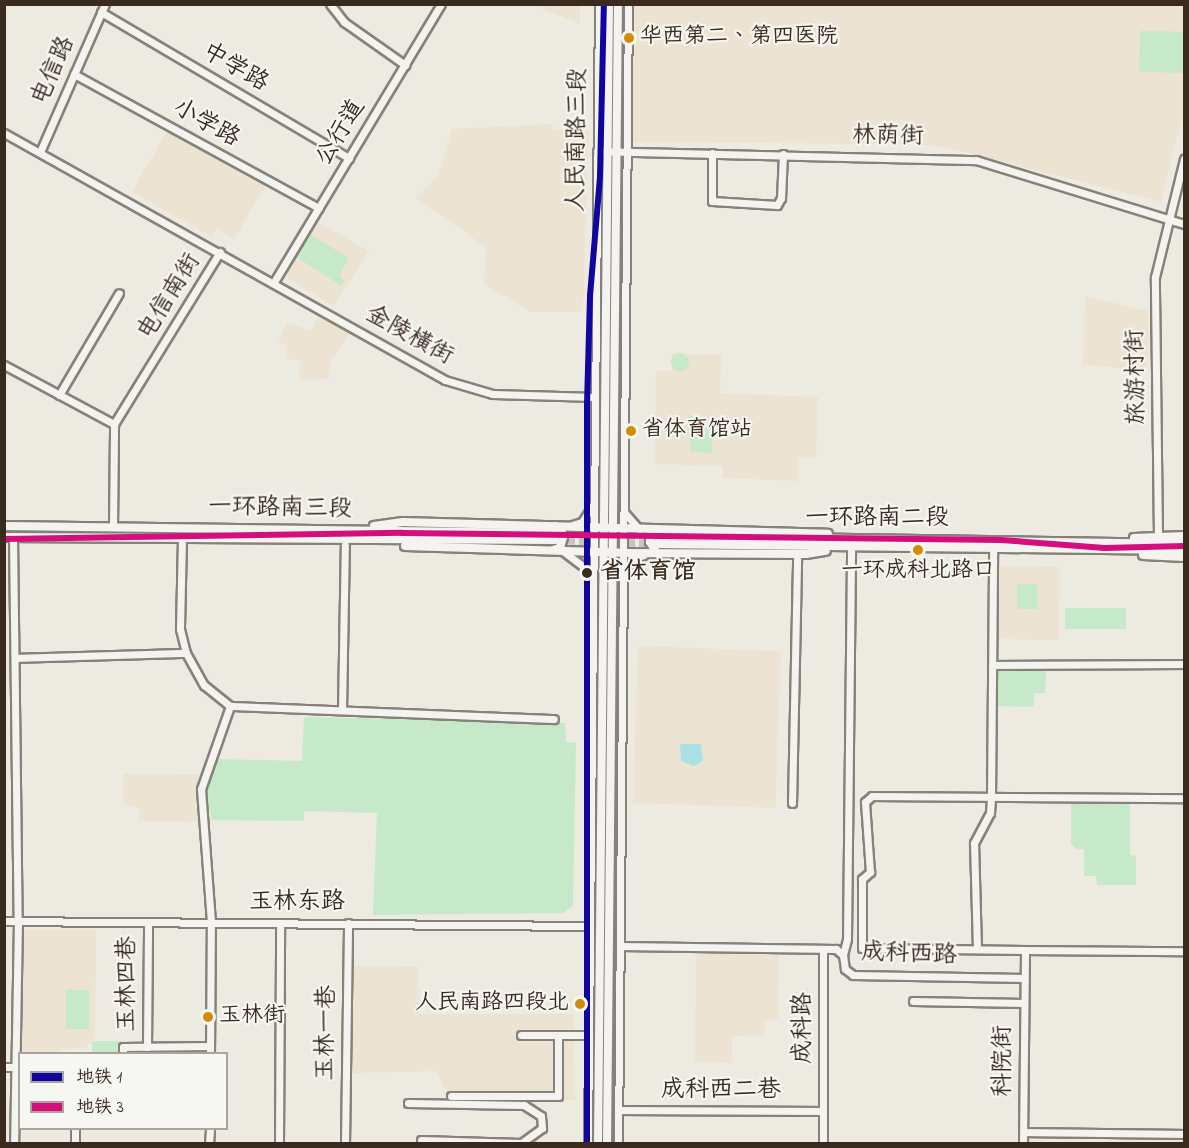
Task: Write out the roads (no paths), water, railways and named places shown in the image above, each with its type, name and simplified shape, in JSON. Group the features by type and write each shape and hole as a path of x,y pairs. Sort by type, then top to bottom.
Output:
{"main road":[{"name":"人民南路三段","path":"608,552 612,151 609,4"},
{"name":"人民南路三段","path":"612,151 618,4"},
{"name":"一环路南三段","path":"4,526 350,529 403,522 555,533"},
{"path":"555,533 569,526 593,529 639,529 655,543"},
{"path":"555,533 561,528 563,537 560,548 557,550"},
{"name":"一环路南二段","path":"655,543 805,531 843,536 1097,540"},
{"name":"一环路南三段","path":"9,537 345,543 555,533"},
{"path":"1097,540 1185,536"},
{"path":"1097,540 1185,544"},
{"path":"345,543 623,553 655,543 797,554 846,548"},
{"name":"一环路南二段","path":"655,543 1101,551"},
{"path":"1101,551 1185,550"},
{"path":"1101,551 1185,557"},
{"path":"598,1143 608,552"},
{"path":"608,552 608,1143"}],"street":[{"name":"电信路","path":"40,152 105,4"},
{"path":"330,4 344,22 403,64"},
{"name":"公行道","path":"403,64 435,4"},
{"name":"公行道","path":"273,281 441,4"},
{"name":"人民南路三段","path":"588,1143 599,4"},
{"name":"人民南路三段","path":"618,1143 628,4"},
{"name":"中学路","path":"101,12 347,157"},
{"name":"小学路","path":"74,74 318,207"},
{"name":"电信南街","path":"4,133 220,252 114,424"},
{"name":"林荫街","path":"597,151 976,160 1185,224"},
{"path":"712,153 712,201 777,205 782,198 783,154"},
{"name":"旅游村街","path":"1158,536 1155,277 1185,159"},
{"name":"金陵横街","path":"220,252 454,384 492,394 595,397"},
{"path":"60,395 119,293"},
{"path":"5,368 114,424 113,526"},
{"path":"569,526 582,522 594,503"},
{"path":"624,512 639,529"},
{"path":"9,537 16,658 18,921 14,1143"},
{"path":"182,539 180,629 186,653 204,685 230,706 554,719"},
{"path":"342,710 345,543"},
{"path":"623,575 634,558 655,543"},
{"path":"843,956 847,939 846,548"},
{"path":"977,949 974,843 990,813 991,797 993,549"},
{"path":"557,550 589,571 593,582"},
{"path":"792,803 797,554"},
{"path":"16,658 186,653"},
{"path":"992,665 1185,664"},
{"path":"123,1052 123,1047 210,1050 211,922 201,789 230,706"},
{"path":"1185,798 872,796 865,802 870,872 862,879 862,948 1185,951"},
{"name":"玉林东路","path":"4,921 590,926"},
{"name":"玉林四巷","path":"147,1047 148,922"},
{"path":"279,1143 280,923"},
{"name":"玉林一巷","path":"345,1143 348,923"},
{"name":"成科西路","path":"620,946 836,949 843,956 845,969 853,975 1024,978"},
{"name":"成科路","path":"823,949 823,1143"},
{"path":"1024,978 1025,950"},
{"name":"科院街","path":"1023,1143 1024,978"},
{"path":"913,1001 1024,1003"},
{"path":"521,1035 588,1035"},
{"path":"451,1095 558,1095 558,1035"},
{"path":"4,1067 17,1067"},
{"path":"408,1103 524,1105 541,1116 542,1128 521,1143 421,1140"},
{"name":"成科西二巷","path":"618,1110 823,1111"},
{"path":"1023,1132 1185,1134"}],"water":[{"path":"680,744 701,744 703,761 694,766 681,761"}],"tunnel":[{"path":"555,533 656,536"},
{"path":"555,540 656,544"}],"metro line":[{"name":"1","path":"587,1144 587,404 590,296 600,176 604,4"},
{"name":"3","path":"4,539 402,533 1001,540 1105,548 1184,546"}],"place":[{"name":"华西第二、第四医院","path":"629,38"},
{"name":"省体育馆站","path":"631,431"},
{"name":"一环成科北路口","path":"918,550"},
{"name":"省体育馆","path":"587,573"},
{"name":"人民南路四段北","path":"580,1004"},
{"name":"玉林街","path":"208,1017"}]}
